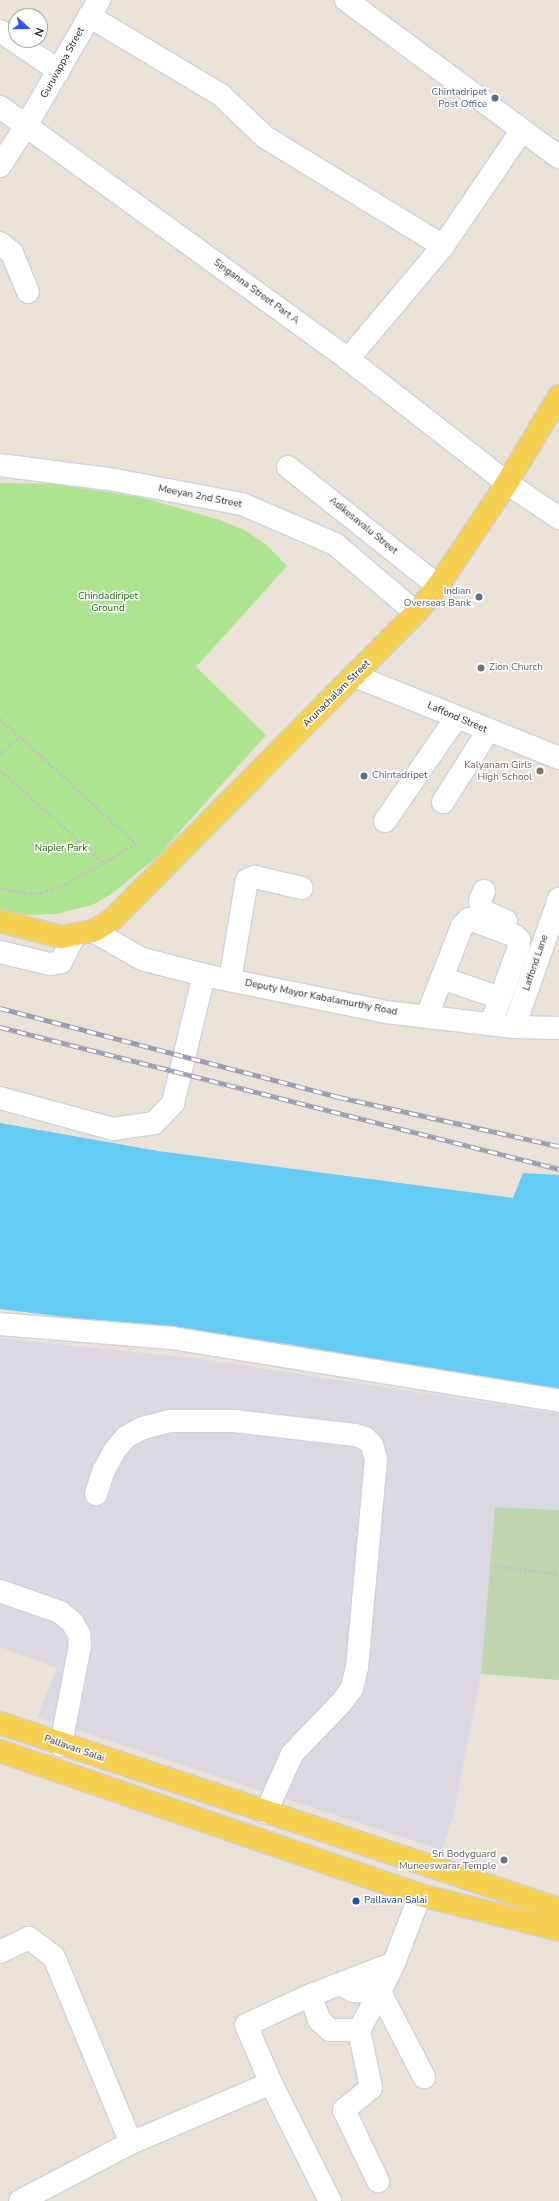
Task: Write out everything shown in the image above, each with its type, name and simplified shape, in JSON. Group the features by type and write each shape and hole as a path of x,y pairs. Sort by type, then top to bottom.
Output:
{"main road":[{"name":"Arunachalam Street","path":"76,935 113,919 416,613 438,586 507,483 559,396"},
{"name":"Deputy Mayor Kabalamurthy Road","path":"0,922 76,935"},
{"name":"Pallavan Salai","path":"0,1723 266,1812 557,1923"},
{"name":"Pallavan Salai","path":"0,1751 420,1894 557,1923"}],"street":[{"path":"346,0 522,130 558,153"},
{"path":"94,8 221,95 265,137 443,246"},
{"name":"Guruvappa Street","path":"0,166 59,71 94,8"},
{"path":"0,31 59,71"},
{"name":"Singanna Street Part A","path":"0,107 348,358 507,483 559,518"},
{"path":"348,358 443,246 522,130"},
{"path":"0,243 12,253 28,292"},
{"name":"Meeyan 2nd Street","path":"0,464 114,480 242,504 335,544 416,613"},
{"name":"Adikesavalu Street","path":"288,467 438,586"},
{"name":"Laffond Street","path":"355,676 488,731 559,758"},
{"path":"385,821 456,718"},
{"path":"443,802 488,731"},
{"path":"230,980 247,880 255,877 302,888"},
{"path":"484,891 480,901 483,911 544,937"},
{"name":"Laffond Lane","path":"514,1027 544,937 559,899"},
{"path":"427,1016 462,926 469,919 515,936 519,940 519,947 491,1024"},
{"path":"0,952 50,964 61,962 76,935"},
{"name":"Deputy Mayor Kabalamurthy Road","path":"76,935 142,959 204,975 386,1012 514,1027 559,1028"},
{"path":"0,1098 113,1129 154,1123 173,1103 204,975"},
{"path":"442,978 500,998"},
{"path":"0,1324 172,1338 559,1402"},
{"path":"96,1494 104,1470 114,1450 126,1437 143,1428 170,1421 234,1421 355,1435 365,1438 372,1446 376,1459 357,1668 352,1688 341,1703 292,1754 266,1812"},
{"path":"0,1591 60,1612 72,1622 79,1634 80,1645 61,1744"},
{"path":"378,2181 344,2110 371,2088 359,2030 394,1963 420,1894"},
{"path":"0,1952 29,1938 54,1957 131,2143"},
{"path":"330,2201 271,2083 246,2025 311,1995 394,1963"},
{"path":"340,1984 353,1991 380,1992"},
{"path":"380,1992 424,2077"},
{"path":"311,1995 318,2020 330,2030 359,2030"},
{"path":"20,2201 131,2143 271,2083"}],"path":[{"path":"0,718 137,844 106,864 67,884 42,893 26,894 0,888"},
{"path":"0,753 20,737"},
{"path":"0,770 106,864"},
{"path":"494,1566 559,1574"}],"shaded area":[{"path":"0,1338 201,1359 559,1414 559,1510 495,1507 481,1674 453,1818 442,1850 37,1717 57,1668 0,1647"}],"green space":[{"name":"Chindadiripet Ground","path":"0,483 54,484 140,497 220,520 246,531 265,544 287,566 196,667 266,735 158,856 113,893 92,905 56,914 27,915 0,910"},
{"path":"495,1507 559,1510 559,1680 481,1674"}],"water":[{"path":"0,1123 158,1151 513,1198 523,1173 559,1175 559,1389 287,1344 0,1309"}],"railway":[{"path":"0,1008 339,1097 559,1146"},
{"path":"0,1027 559,1169"}],"place":[{"name":"Chintadripet Post Office","path":"495,98"},
{"name":"Indian Overseas Bank","path":"479,597"},
{"name":"Zion Church","path":"481,668"},
{"name":"Kalyanam Girls High School","path":"540,771"},
{"name":"Chintadripet","path":"364,776"},
{"name":"Sri Bodyguard Muneeswarar Temple","path":"504,1860"},
{"name":"Pallavan Salai","path":"356,1901"}],"park label":[{"name":"Napier Park","path":"61,849"}]}
